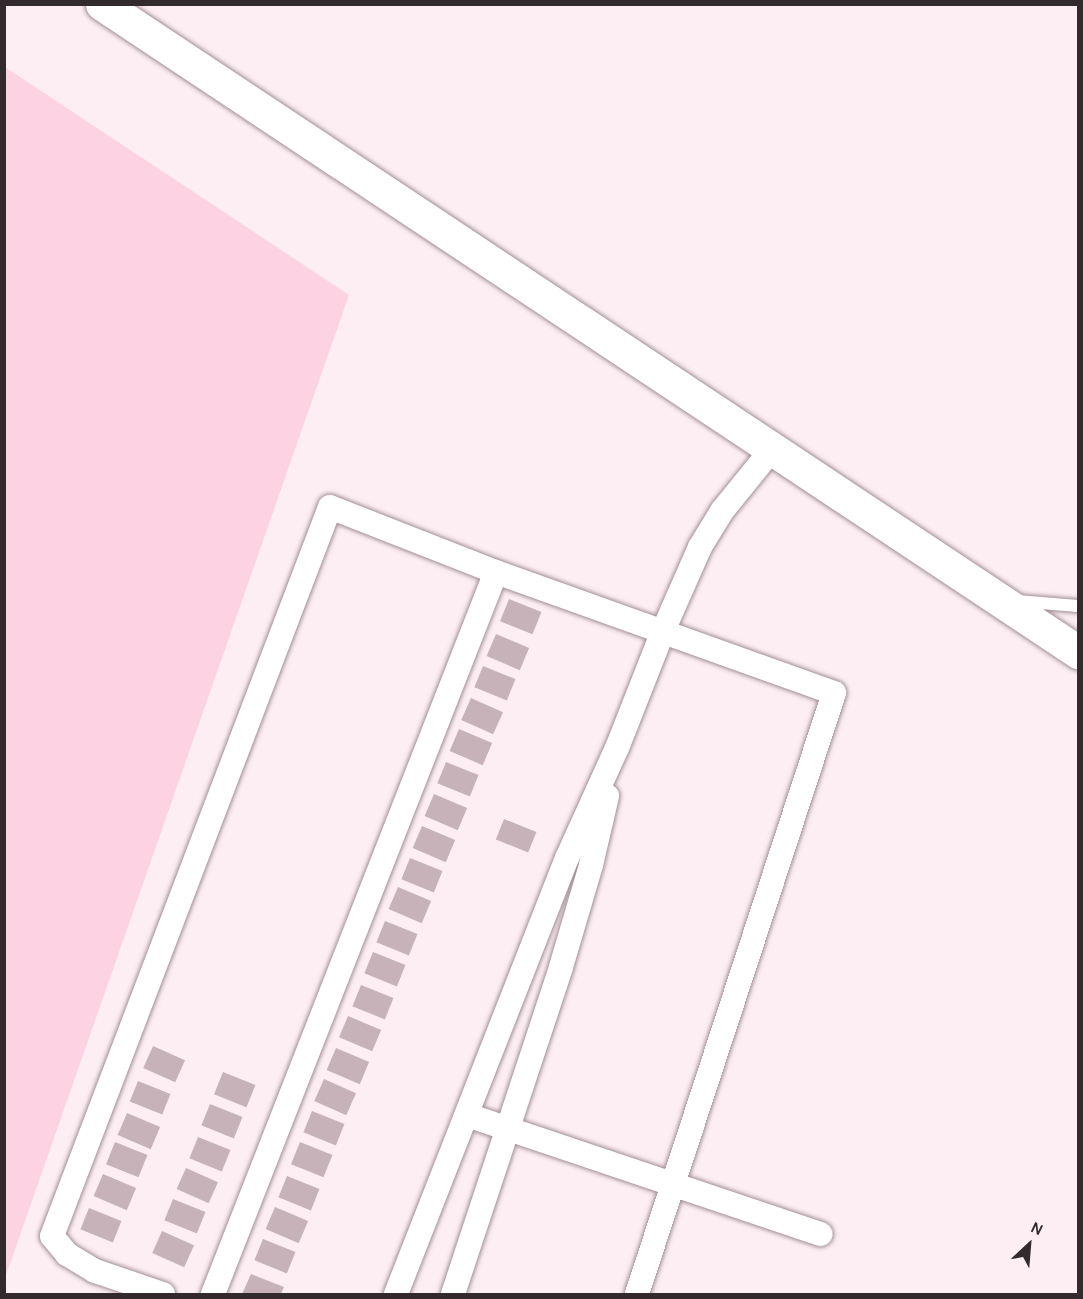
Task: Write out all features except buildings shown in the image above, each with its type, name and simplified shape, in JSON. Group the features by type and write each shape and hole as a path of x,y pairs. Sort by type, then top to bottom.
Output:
{"main road":[{"path":"102,4 1078,652"}],"street":[{"path":"396,1294 567,858 617,748 700,547 722,511 773,448"},
{"path":"163,1294 95,1271 67,1254 52,1236 330,507 496,572 834,693 637,1294"},
{"path":"213,1294 496,572"},
{"path":"453,1294 508,1130 591,865 617,748"},
{"path":"467,1115 820,1234"}],"lane":[{"path":"1000,599 1078,606"}],"shaded area":[{"path":"5,67 349,295 5,1278"}]}
